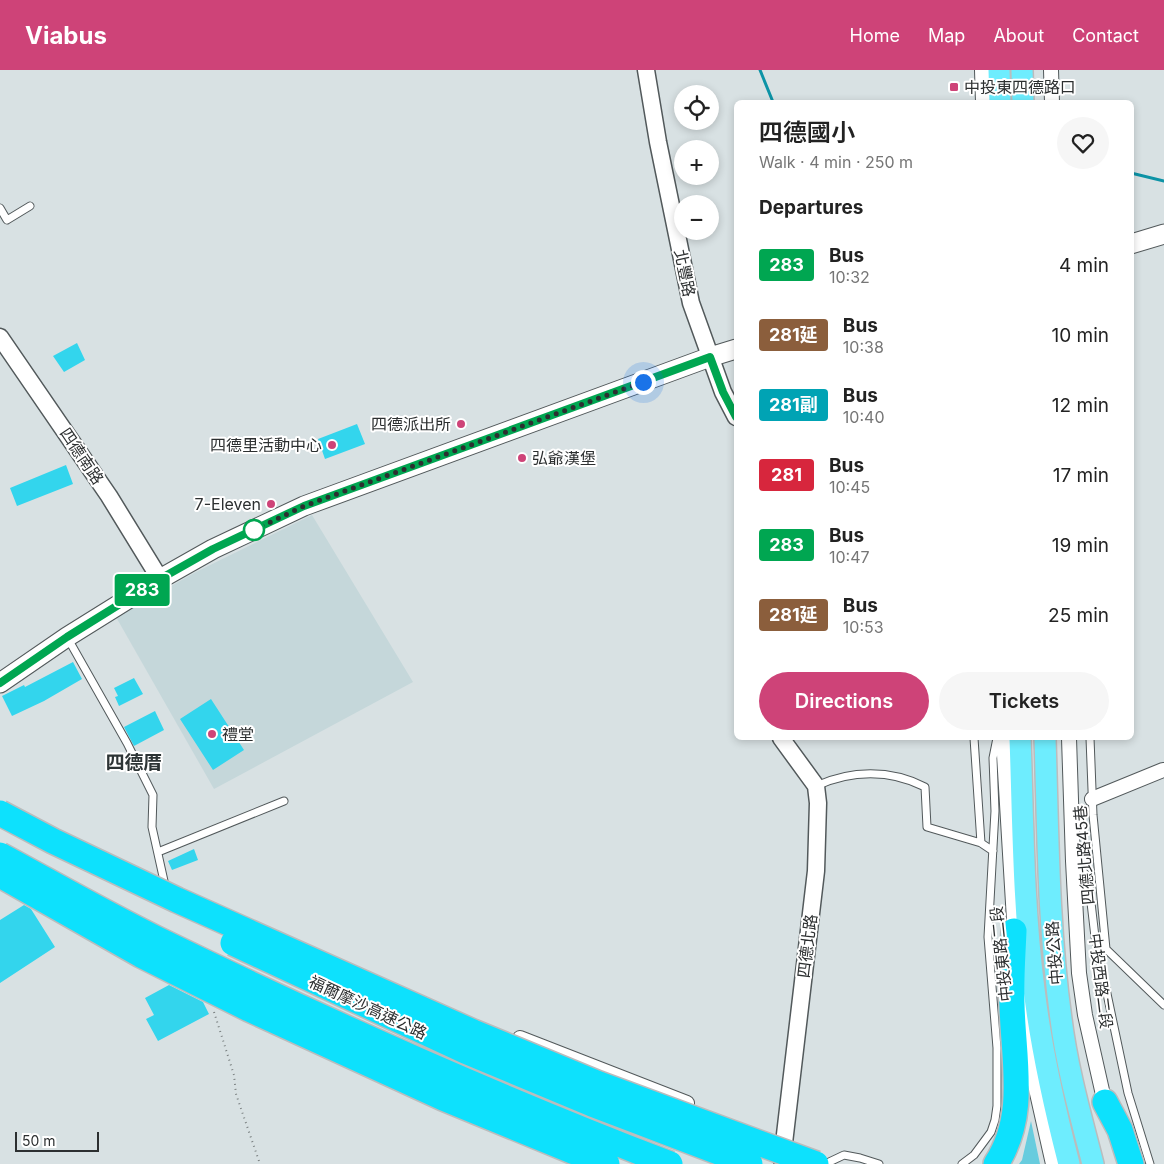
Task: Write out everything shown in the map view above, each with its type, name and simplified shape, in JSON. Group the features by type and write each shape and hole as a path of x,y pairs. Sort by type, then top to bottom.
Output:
{"highway":[{"path":"0,812 53,841 177,900 473,1032 599,1084 816,1164"},
{"name":"福爾摩沙高速公路","path":"0,821 48,849 171,913 276,964 465,1051 592,1104 750,1164"},
{"name":"福爾摩沙高速公路","path":"0,855 156,938 274,994 463,1080 581,1130 670,1164"},
{"path":"0,875 141,955 249,1009 443,1098 572,1152 607,1164"},
{"path":"996,1164 1013,1126 1016,1109 1017,1088 1012,1003 1014,931"},
{"path":"1105,1102 1120,1130 1131,1164"}],"main road":[{"path":"999,70 1000,100"},
{"path":"1022,70 1024,100"},
{"path":"1134,243 1164,234"},
{"path":"0,683 67,637 160,579 213,549 304,506 710,357 734,351"},
{"name":"中投公路","path":"1020,740 1025,887 1034,989 1057,1119 1069,1164"},
{"name":"中投公路","path":"1045,740 1055,975 1061,1021 1073,1083 1093,1164"}],"street":[{"name":"北豐路","path":"646,70 658,142 692,303 710,357"},
{"path":"982,70 983,100"},
{"path":"1051,70 1052,100"},
{"name":"四德南路","path":"0,337 109,496 160,579"},
{"path":"710,357 723,392 734,413"},
{"path":"783,740 816,786"},
{"name":"中投東路二段","path":"1003,740 1014,931 1034,1080 1053,1164"},
{"path":"1063,740 1069,752"},
{"name":"中投西路二段","path":"1069,740 1079,973 1085,1015 1105,1102 1122,1164"},
{"path":"1092,799 1164,770"},
{"name":"四德北路","path":"781,1164 816,871 818,803 816,786"},
{"path":"0,804 25,818 484,1024 784,1141"},
{"path":"0,880 209,998 574,1163 606,1072"}],"lane":[{"path":"0,208 7,220 30,206"},
{"path":"67,637 127,743 153,795 152,827 164,881"},
{"path":"974,740 981,843"},
{"path":"962,1164 974,1155 991,1132 997,1106 997,1048 988,937 995,812 993,758 997,740"},
{"name":"四德北路45巷","path":"1090,740 1092,799 1106,949 1164,1005"},
{"path":"816,786 828,780 850,774 886,774 903,777 924,786 927,827 981,843 993,851"},
{"path":"158,852 284,801"},
{"path":"1073,861 1088,877 1095,937 1128,1094 1150,1164"},
{"path":"825,1164 844,1156 860,1158 879,1164"}],"path":[{"path":"209,998 234,1075 236,1094 260,1164"}],"shaded area":[{"path":"312,515 413,682 214,789 116,617 196,572"},
{"path":"1031,1121 1040,1164 1019,1164 1022,1160"}],"building":[{"path":"77,343 85,360 64,372 53,356"},
{"name":"四德里活動中心","path":"357,424 365,444 325,459 318,439"},
{"path":"66,465 73,484 17,506 10,488"},
{"path":"73,662 82,679 44,701 12,716 2,696 24,685 25,687"},
{"path":"134,678 143,694 119,706 115,697 118,696 114,688"},
{"name":"禮堂","path":"211,699 244,750 213,770 180,719"},
{"path":"155,711 164,730 134,746 124,727"},
{"path":"194,849 198,860 172,870 168,861"},
{"path":"24,905 31,909 55,947 0,983 0,920"},
{"path":"169,985 203,1002 209,1014 158,1041 146,1019 154,1015 145,998"}],"waterway":[{"path":"760,70 772,100"},
{"path":"1134,174 1164,181"}],"bus line":[{"name":"283","path":"0,683 67,637 160,579 213,549 304,506 710,357 723,392 734,413"}],"place":[{"name":"中投東四德路口","path":"954,87"},
{"name":"四德派出所","path":"461,424"},
{"name":"四德里活動中心","path":"332,445"},
{"name":"弘爺漢堡","path":"522,458"},
{"name":"7-Eleven","path":"271,504"},
{"name":"禮堂","path":"212,734"}],"district":[{"name":"四德厝","path":"134,762"}],"route":[{"path":"254,530 304,506 643,382"}]}
